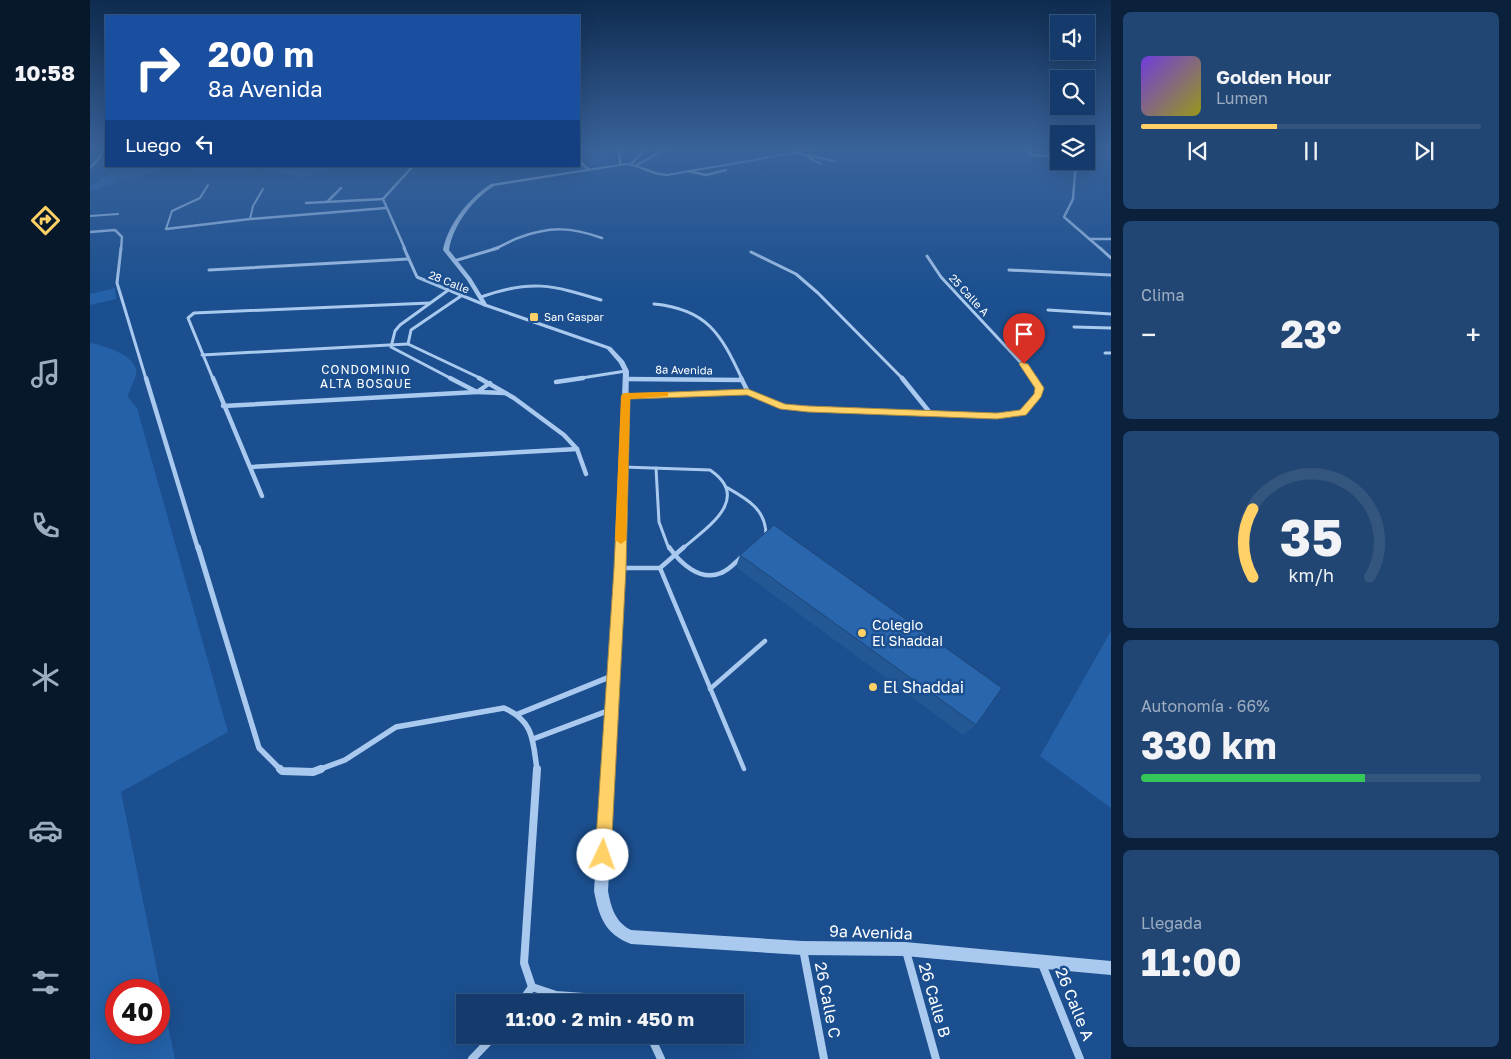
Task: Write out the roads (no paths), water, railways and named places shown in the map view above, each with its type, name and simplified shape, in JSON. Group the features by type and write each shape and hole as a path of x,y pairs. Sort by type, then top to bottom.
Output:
{"street":[{"path":"478,198 447,239 446,250 485,305 610,348 622,362 626,375 620,568 611,710 533,739"},
{"path":"1073,198 1064,218 1111,258"},
{"path":"306,202 383,199"},
{"name":"28 Calle","path":"383,199 417,277 447,291 485,305"},
{"path":"166,229 250,219 386,208"},
{"path":"454,261 501,247 518,238 544,230 577,229 602,238"},
{"path":"90,232 115,230 122,237 118,283 259,748 282,771 313,772 345,760 396,727 476,711 504,708 518,714 527,724 533,739 537,773 524,963 532,987"},
{"path":"1088,239 1111,239"},
{"path":"751,252 796,274 818,293 912,388 931,414"},
{"name":"25 Calle A","path":"926,256 941,277 1024,364 1040,388"},
{"path":"209,270 408,259"},
{"path":"1009,270 1111,275"},
{"path":"481,297 511,286 545,284 601,300"},
{"path":"391,347 395,331 408,318 447,291"},
{"path":"408,344 408,336 411,330 461,296"},
{"path":"262,496 188,318 194,312 430,302"},
{"path":"654,304 681,308 699,317 713,329 727,346 748,392"},
{"path":"1048,310 1111,314"},
{"path":"1074,327 1111,328"},
{"path":"202,355 391,347 408,344 490,383 564,435 577,449 586,474"},
{"path":"391,347 477,392"},
{"path":"1105,353 1111,353"},
{"name":"8a Avenida","path":"556,382 626,375 742,380"},
{"path":"477,392 490,383"},
{"name":"8a Avenida","path":"625,396 748,392 783,407 997,416 1023,413 1034,402 1040,388"},
{"path":"223,406 477,392 506,393"},
{"path":"251,467 577,449"},
{"path":"518,714 612,676"},
{"name":"9a Avenida","path":"611,710 601,891 605,908 618,931 630,937 802,948 905,949 1111,968"},
{"name":"26 Calle C","path":"802,948 824,1059"},
{"name":"26 Calle B","path":"905,949 936,1059"},
{"name":"26 Calle A","path":"1041,961 1080,1059"},
{"path":"527,994 532,987"},
{"path":"532,987 553,994"},
{"path":"472,1059 486,1044"},
{"path":"654,1044 661,1059"}],"lane":[{"path":"166,229 172,211 199,198"},
{"path":"250,219 253,206 258,198"},
{"path":"90,216 118,214"},
{"path":"620,568 660,568 718,518 727,506 726,487 722,478 710,470 623,467"},
{"path":"656,468 661,532 668,548 675,557 694,571 712,575 721,574 746,554"},
{"path":"726,487 760,508 767,527 766,537 759,543"},
{"path":"660,568 744,769"},
{"path":"710,688 765,641"}],"place":[{"name":"San Gaspar","path":"534,317"},
{"name":"Colegio El Shaddai","path":"862,633"},
{"name":"El Shaddai","path":"873,687"}],"district":[{"name":"CONDOMINIO ALTA BOSQUE","path":"366,377"}]}
